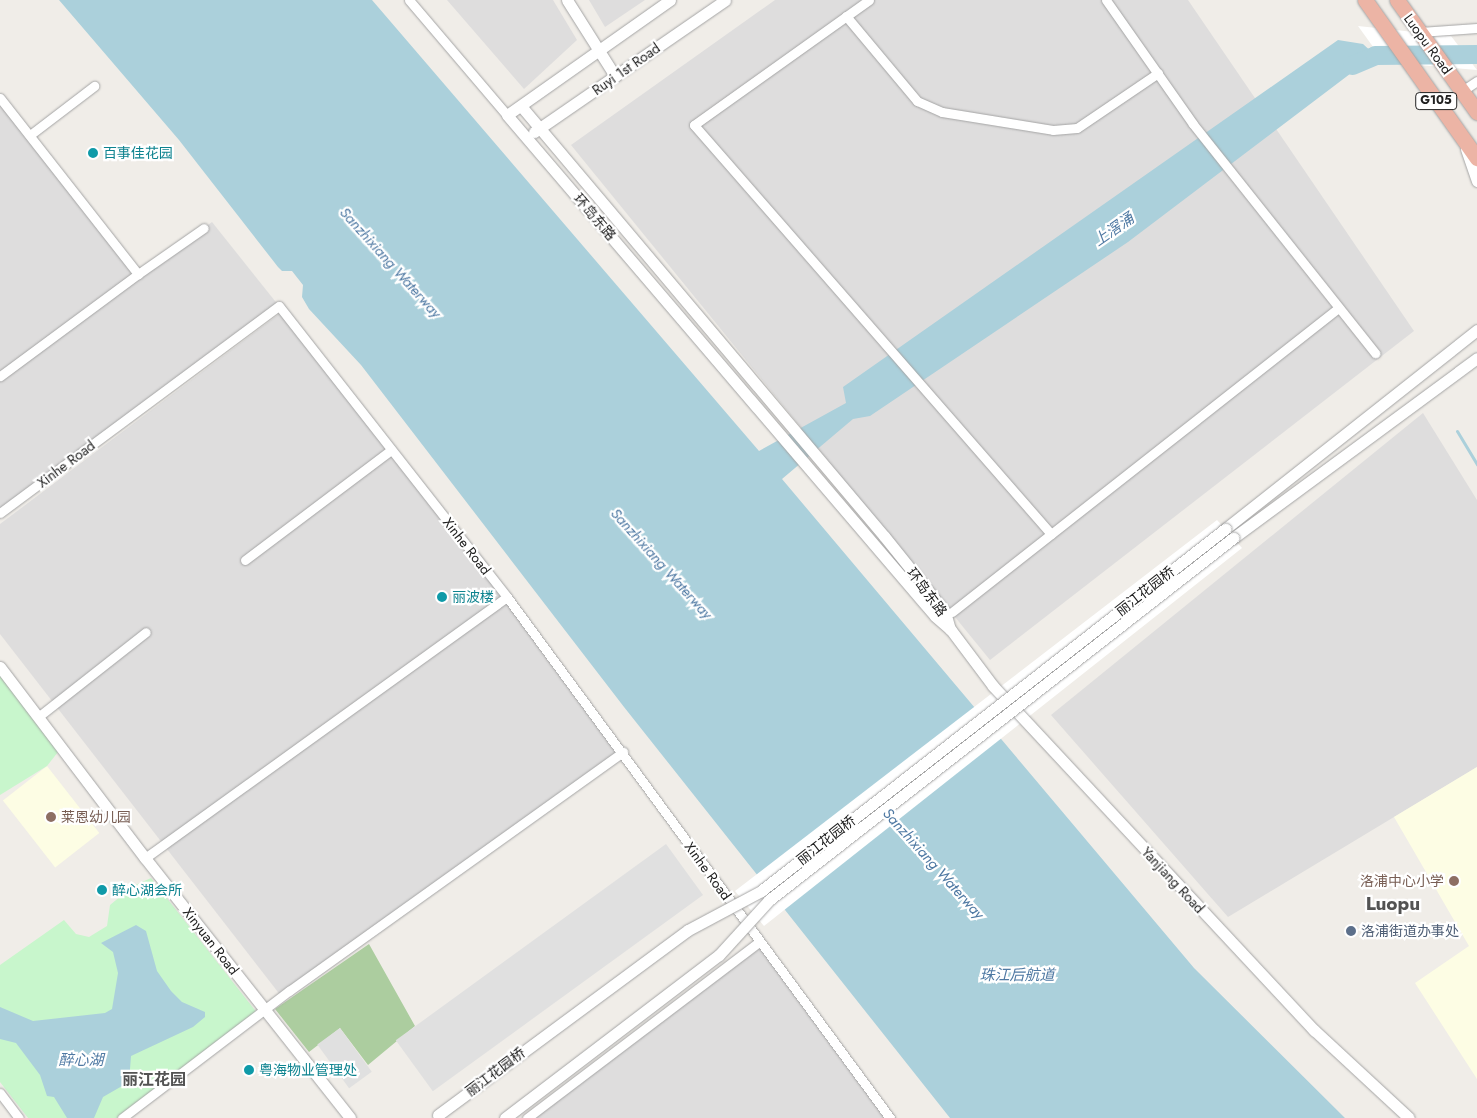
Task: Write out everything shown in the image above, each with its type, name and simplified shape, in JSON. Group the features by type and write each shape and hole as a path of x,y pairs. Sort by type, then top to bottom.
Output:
{"highway":[{"name":"Luopu Road","path":"1365,0 1477,158"},
{"name":"Luopu Road","path":"1396,0 1477,112"}],"street":[{"name":"环岛东路","path":"409,0 527,138 785,430"},
{"path":"567,0 596,50 615,76"},
{"path":"507,115 596,50 670,0"},
{"name":"Ruyi 1st Road","path":"527,138 725,0"},
{"path":"869,0 694,125 1051,534"},
{"path":"1106,0 1200,133 1375,354"},
{"path":"846,16 918,101 942,112 1053,130 1077,128 1158,73"},
{"path":"1420,32 1477,28"},
{"path":"1462,91 1477,81"},
{"path":"30,135 94,86"},
{"path":"0,98 138,274"},
{"path":"521,106 539,128"},
{"name":"环岛东路","path":"539,128 812,462 935,616 951,630"},
{"path":"1462,138 1477,181"},
{"path":"0,376 138,274 204,228"},
{"name":"Xinhe Road","path":"0,513 279,306 507,597 623,752 759,942 890,1118"},
{"path":"952,612 1339,308"},
{"name":"丽江花园桥","path":"436,1116 688,930 761,891 1477,330"},
{"name":"丽江花园桥","path":"505,1118 719,955 769,900 1233,538 1477,358"},
{"path":"244,560 391,450"},
{"path":"145,858 507,597"},
{"name":"Yanjiang Road","path":"951,630 993,686 1143,848 1314,1030 1409,1118"},
{"path":"38,717 146,632"},
{"name":"Xinyuan Road","path":"0,667 145,858 350,1118"},
{"path":"122,1118 264,1010 623,752"},
{"path":"527,1118 759,942"},
{"path":"0,1094 19,1118"}],"shaded area":[{"path":"447,0 553,0 577,40 524,89"},
{"path":"589,0 645,0 605,27"},
{"path":"775,0 1188,0 1414,331 990,660 571,145"},
{"path":"0,98 138,274 0,376"},
{"path":"212,222 279,306 0,514 0,377"},
{"path":"283,311 623,752 281,996 0,634 0,524"},
{"path":"1423,413 1477,500 1477,767 1228,917 1051,715"},
{"name":"莱恩幼儿园","path":"47,766 99,833 55,867 3,800"},
{"name":"洛浦中心小学","path":"1477,767 1477,1079 1415,983 1469,946 1394,817"},
{"path":"666,844 703,895 433,1091 396,1040"},
{"path":"759,942 890,1118 534,1118"},
{"path":"340,1028 372,1072 349,1088 317,1044"}],"green space":[{"path":"0,674 58,752 47,766 0,795"},
{"path":"151,878 258,1014 122,1118 28,1118 0,1082 0,965 64,920 76,934 89,937 107,926 110,905 133,886"},
{"path":"369,944 415,1026 368,1065 340,1028 309,1052 275,1009"}],"water":[{"name":"珠江后航道","path":"59,0 372,0 759,451 846,403 843,387 1338,40 1363,44 1375,55 1128,242 870,416 853,419 782,479 1194,968 1345,1118 950,1118 624,707 361,365 309,309 302,297 303,285 292,271 282,271 278,267 179,140"},
{"name":"醉心湖","path":"136,925 146,931 157,971 171,991 182,1002 205,1012 205,1017 193,1027 131,1056 129,1082 103,1097 94,1118 67,1118 54,1097 47,1096 40,1075 16,1043 0,1039 0,1007 33,1021 105,1013 112,1009 118,973 113,952 101,943"}],"pier":[{"path":"1358,26 1451,36 1477,70 1384,62"},
{"path":"1217,520 1242,548 764,926 735,891"}],"waterway":[{"name":"上滘涌","path":"1352,65 1375,55 1477,54"},
{"path":"1457,431 1477,464"}],"place":[{"name":"百事佳花园","path":"93,153"},
{"name":"丽波楼","path":"442,597"},
{"name":"莱恩幼儿园","path":"51,817"},
{"name":"洛浦中心小学","path":"1454,881"},
{"name":"醉心湖会所","path":"102,890"},
{"name":"洛浦街道办事处","path":"1351,931"},
{"name":"粤海物业管理处","path":"249,1070"}],"district":[{"name":"Luopu","path":"1393,904"},
{"name":"丽江花园","path":"154,1080"}],"water label":[{"name":"Sanzhixiang Waterway","path":"390,263"},
{"name":"Sanzhixiang Waterway","path":"661,564"},
{"name":"Sanzhixiang Waterway","path":"933,864"}]}
